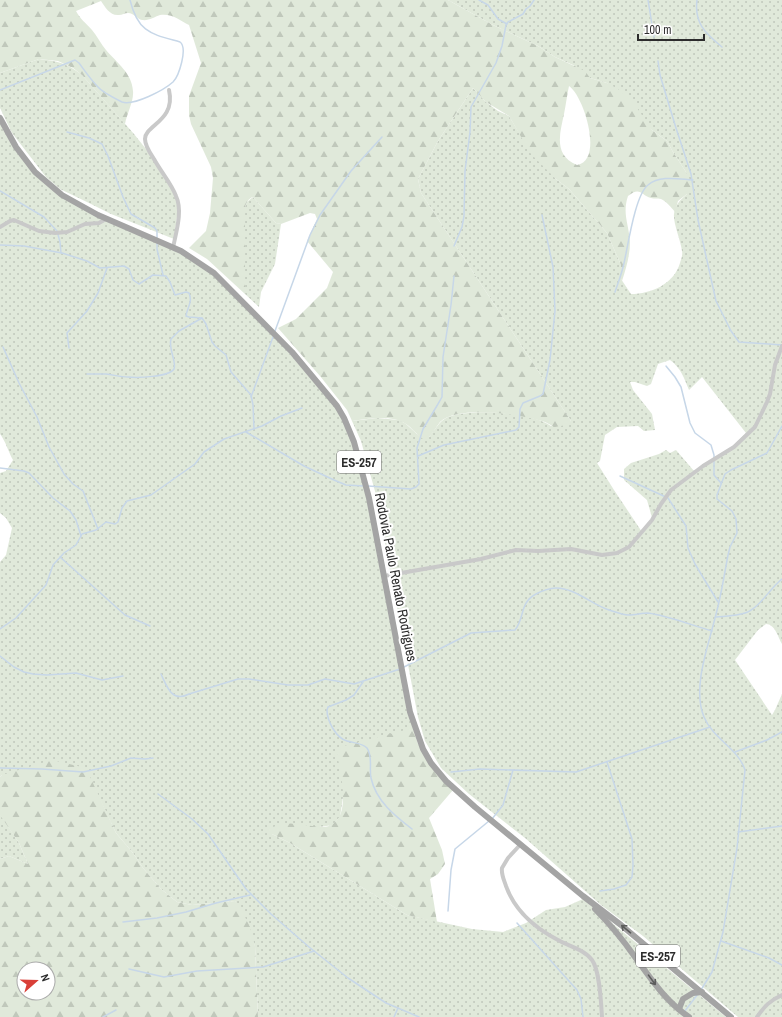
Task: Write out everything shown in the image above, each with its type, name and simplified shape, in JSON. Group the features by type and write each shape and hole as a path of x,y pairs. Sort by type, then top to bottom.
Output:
{"main road":[{"name":"Rodovia Paulo Renato Rodrigues","path":"0,118 16,146 35,172 62,195 107,218 173,248 203,265 228,286 292,352 337,406 350,431 369,498 410,712 423,749 431,763 446,781 475,808 621,925 731,1017"},
{"name":"Rodovia Paulo Renato Rodrigues","path":"583,896 615,931 656,986 689,1017"},
{"path":"679,1009 682,999 693,993 702,992"}],"street":[{"path":"169,90 170,104 168,110 145,137 145,141 177,198 179,212 173,248"},
{"path":"0,227 14,220 39,230 63,233 85,224 98,223 107,218"},
{"path":"384,576 474,560 516,550 538,551 571,549 602,554 617,553 628,547 652,520 661,504 672,490 703,466 734,447 755,427 768,402 775,366 782,346"},
{"path":"520,845 508,858 502,868 503,878 508,890 518,909 537,927 558,940 583,952 592,960 597,976 602,1017"},
{"path":"757,1017 768,1003 782,995"}],"green space":[{"path":"0,0 448,0 493,25 538,46 555,57 585,71 590,78 607,83 618,89 633,102 652,130 667,141 693,186 687,194 678,201 675,212 661,199 648,197 638,191 628,196 626,202 626,214 630,247 628,262 622,281 621,265 607,233 569,189 556,179 531,154 509,116 486,102 473,88 438,141 418,179 421,193 571,421 566,425 555,427 532,418 489,412 474,412 448,417 440,422 429,437 423,439 406,424 393,419 372,418 352,421 347,410 320,376 278,328 296,319 327,288 333,272 307,241 317,219 315,214 310,213 281,224 276,223 253,197 247,202 245,207 245,294 207,259 189,248 206,231 210,213 213,178 211,167 191,124 189,115 189,96 201,63 189,25 175,17 168,15 160,15 145,20 140,19 130,13 116,15 108,11 101,1 76,11 130,79 133,95 125,124 82,75 73,68 58,61 39,59 0,73","holes":["569,86 575,92 585,114 589,128 590,141 589,152 585,161 577,165 569,161 564,155 560,143"]},
{"path":"448,0 782,0 782,644 774,628 766,624 758,630 735,660 772,715 782,694 782,1017 738,1017 643,936 601,905 525,838 469,794 441,768 425,741 418,717 378,502 361,441 352,421 377,418 399,420 418,435 429,437 445,419 458,414 486,412 501,413 530,417 551,426 571,421 421,193 418,179 438,141 473,88 486,102 498,111 509,116 518,131 556,179 569,189 607,233 621,265 621,279 631,294 639,294 654,290 667,282 673,277 677,270 682,254 674,214 678,203 687,194 686,172 667,141 652,130 607,83 590,78 573,65 555,57 538,46 493,25","holes":["670,360 677,366 689,390 702,377 746,433 726,453 694,471 676,450 670,453 666,450 659,454 631,463 624,469 624,480 647,500 653,521 642,532 597,463 600,461 605,435 617,427 638,426 644,431 655,430 652,414 633,390 630,382 647,386 651,384 658,364"]},
{"path":"39,59 62,63 82,75 154,159 179,202 174,239 111,214 60,189 46,177 12,133 0,108 0,73"},
{"path":"0,120 31,168 61,196 167,244 203,265 257,315 341,414 354,443 371,504 413,728 343,797 340,817 333,825 272,834 290,843 407,915 472,929 503,932 526,923 546,910 565,907 583,899 726,1017 258,1017 255,946 235,901 192,905 177,902 161,889 116,833 95,789 2,775 0,777 0,562 6,555 12,528 6,518 0,513 0,473 6,471 13,460 0,434"},
{"path":"253,197 276,223 281,224 275,264 261,292 259,307 245,294 245,207 247,202"},
{"path":"413,728 418,744 453,790 429,818 442,850 445,864 438,874 430,879 437,922 407,915 290,843 265,830 283,824 323,827 333,824 339,817 343,794 336,748"},
{"path":"52,760 86,768 116,833 161,889 177,902 192,905 235,901 250,927 255,946 258,1017 0,1017 0,859 9,856 28,864 19,843 0,815 0,777 2,775"},
{"path":"0,814 19,843 28,864 9,856 0,859"}],"waterway":[{"path":"0,90 75,60 100,89 122,102 127,103 141,100 169,85 175,79 182,62 182,45 180,42 154,34 142,26 133,11 130,0"},
{"path":"479,0 488,5 498,19 507,24"},
{"path":"454,246 462,227 464,216 465,171 470,132 471,107 496,63 502,46 506,25 508,22 523,14 534,0"},
{"path":"648,0 654,37"},
{"path":"697,0 697,15 702,27 710,37 722,47"},
{"path":"658,61 660,75 691,174 698,220 716,301 731,331 739,342 782,345"},
{"path":"67,132 89,138 102,144 131,214 155,228 157,231 157,238"},
{"path":"275,331 310,235 320,215 351,171 382,137"},
{"path":"615,292 623,267 639,199 643,191 648,185 658,180 669,178 693,180"},
{"path":"0,191 44,217 57,231 61,253"},
{"path":"418,456 444,445 516,430 519,427 520,409 523,403 543,394 550,360 555,311 553,267 542,215"},
{"path":"157,242 157,249 163,275"},
{"path":"0,245 24,246 62,253 87,261 100,268 124,266 129,269 133,280 139,284 153,275 166,276 175,295 186,292 189,293 190,302 186,316 202,318 206,324 212,342 226,355 231,372 251,395 254,429"},
{"path":"69,348 67,333 87,311 98,293 107,268"},
{"path":"368,486 411,489 419,484 417,448 423,429 442,397 443,357 454,276"},
{"path":"87,374 138,377 160,375 171,372 175,366 170,343 171,339 179,331 202,318"},
{"path":"251,397 273,337"},
{"path":"3,347 19,383 37,417 49,447 64,474 73,484 83,491 98,529"},
{"path":"666,366 681,387 690,423 695,433 711,445 714,455 714,475 721,483"},
{"path":"0,629 16,618 46,585 53,565 64,553 76,545 82,534 96,530 106,522 115,524 118,522 122,508 127,501 151,495 195,464 204,452 224,439 262,426 281,416 302,408"},
{"path":"701,990 712,972 723,932 737,848 745,770 742,762 708,725 701,706 700,681 702,668 719,602 730,547 737,533 736,519 732,511 717,499 717,495 725,474 767,453 782,426"},
{"path":"246,432 304,466 334,480 346,485 364,486"},
{"path":"0,468 29,473 53,498 70,511 76,520 81,536"},
{"path":"620,476 668,498 686,526 688,548 695,564 718,602"},
{"path":"60,557 125,615 150,626"},
{"path":"716,617 738,615 750,611 760,603 782,579"},
{"path":"404,667 471,633 515,630 527,602 536,594 554,588 576,593 602,607 619,613 629,615 648,613 656,614 712,631"},
{"path":"0,656 14,667 24,672 33,674 47,675 76,673 102,680 123,676"},
{"path":"161,674 171,692 174,695 183,696 238,679 249,679 288,685 308,685 325,679 354,684 400,669"},
{"path":"363,682 354,695 328,707 327,714 330,724 336,733 343,739 360,744 367,748 370,755 370,774 377,794 387,807 412,829"},
{"path":"451,772 480,769 576,772 710,727"},
{"path":"735,752 767,740 782,732"},
{"path":"0,768 83,772 111,766 131,758 153,758"},
{"path":"600,891 626,885 632,877 633,865 632,839 607,762"},
{"path":"492,819 503,805 513,770"},
{"path":"158,794 192,819 208,834 246,889 271,914 309,947 348,978 386,1003 419,1017"},
{"path":"448,911 451,870 455,849 489,821"},
{"path":"738,832 782,826"},
{"path":"123,922 157,918 186,912 250,895"},
{"path":"517,923 577,990 581,999 583,1017"},
{"path":"721,941 769,958 782,965"},
{"path":"129,969 164,977 197,971 263,967 314,951"},
{"path":"684,1012 698,994"},
{"path":"394,1017 398,1008"},
{"path":"103,1017 116,1010"}]}
